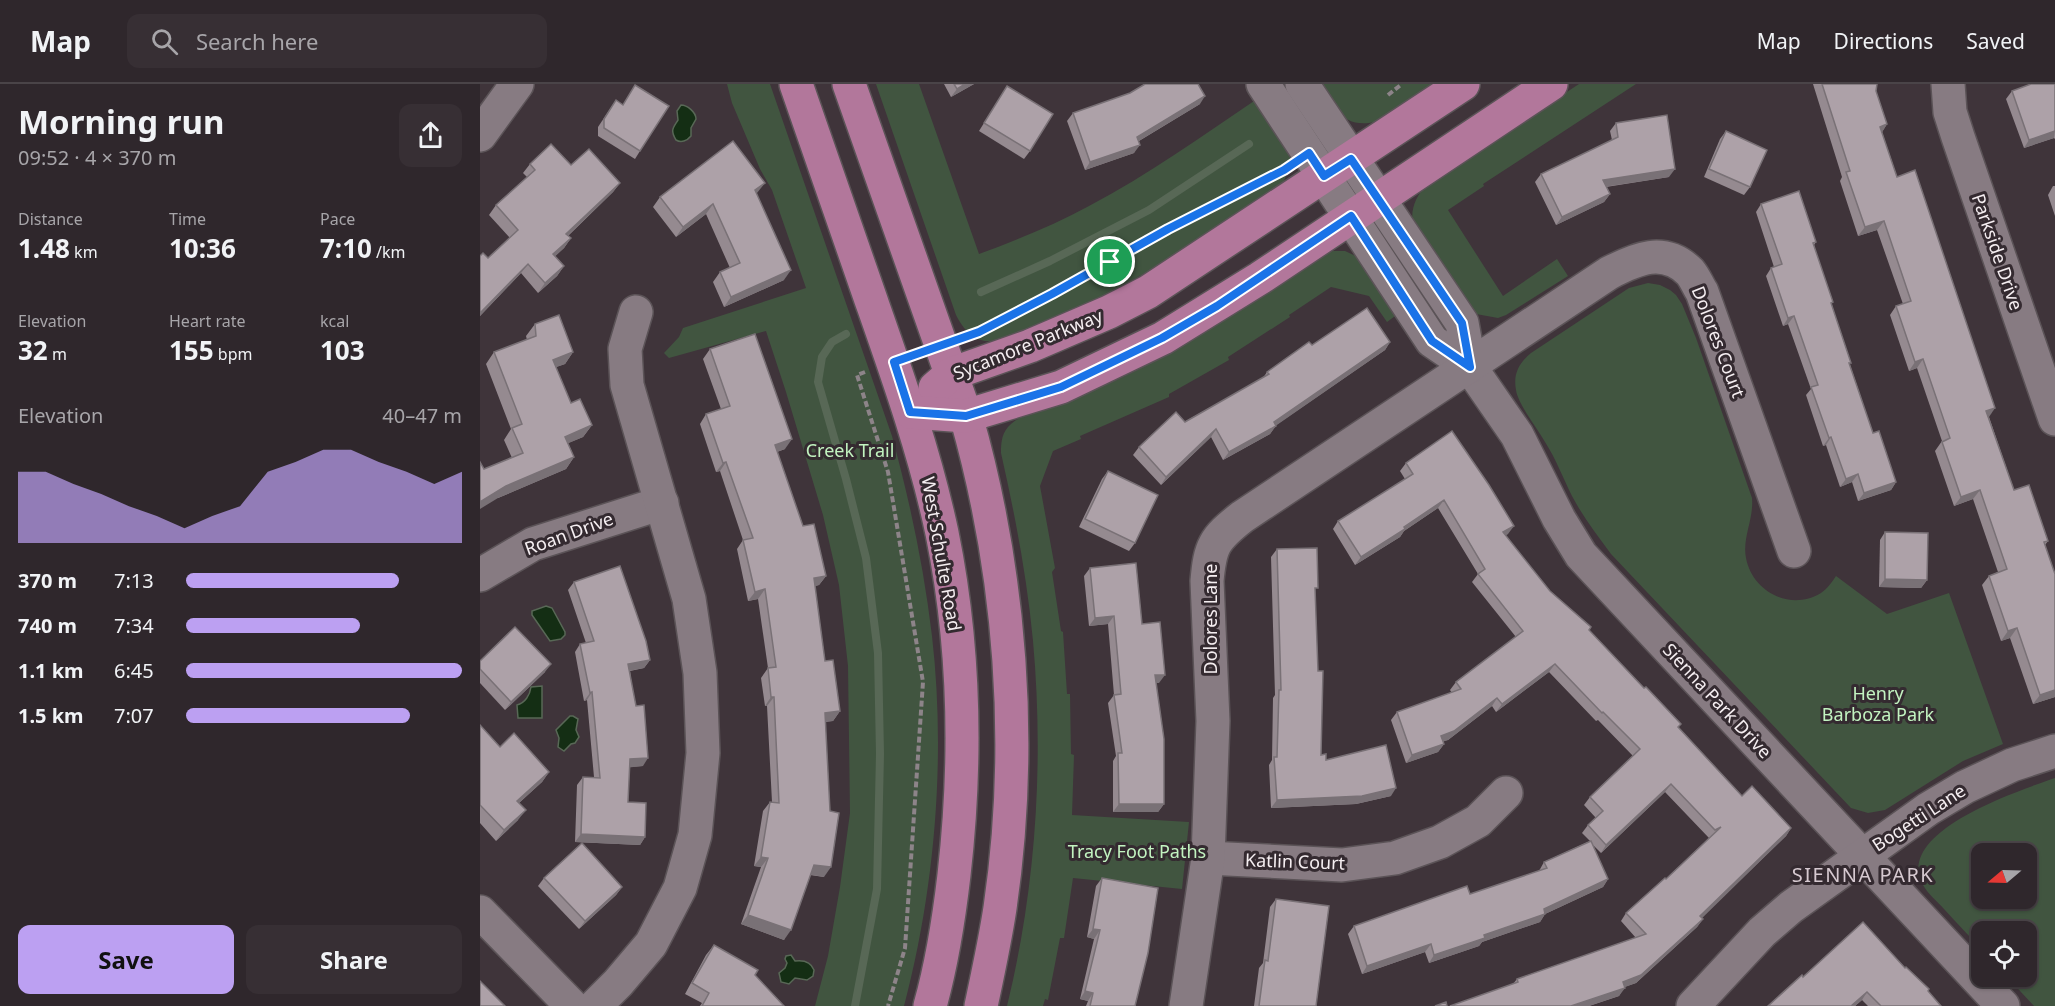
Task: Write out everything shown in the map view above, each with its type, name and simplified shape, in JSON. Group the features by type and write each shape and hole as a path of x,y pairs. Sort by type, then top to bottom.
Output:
{"main road":[{"name":"West Schulte Road","path":"796,84 910,412 942,533 953,601 959,660 963,744 959,828 949,914 930,1006"},
{"path":"849,84 966,416 991,526 1002,594 1010,672 1011,775 1008,835 1000,908 981,1006"},
{"name":"Sycamore Parkway","path":"910,412 951,374 1030,346 1149,292 1464,84"},
{"path":"910,412 966,416 1061,387 1152,343 1217,306 1551,84"}],"street":[{"path":"480,135 517,84"},
{"name":"Sienna Park Drive","path":"1263,84 1338,167 1379,198 1462,323 1470,367"},
{"path":"1302,84 1338,167"},
{"name":"Parkside Drive","path":"1948,84 1950,112 2055,419"},
{"name":"Sienna Park Drive","path":"1338,167 1351,216 1432,341 1470,367 1517,435 1559,519 1581,555 2003,1006"},
{"name":"Dolores Court","path":"1470,367 1609,273 1631,261 1652,256 1673,261 1690,273 1702,292 1794,551"},
{"path":"595,1006 651,944 680,888 696,835 703,753 700,673 689,599 627,385 625,349 636,312"},
{"name":"Dolores Lane","path":"1186,1006 1208,858 1213,720 1207,581 1214,544 1224,531 1242,517 1470,367"},
{"name":"Roan Drive","path":"480,575 533,544 662,503"},
{"name":"Bogetti Lane","path":"1693,1006 1762,932 1791,907 1862,855 1928,809 1965,787 2012,765 2055,751"},
{"name":"Katlin Court","path":"1208,858 1342,865 1395,858 1440,842 1478,821 1506,793"},
{"path":"480,912 572,1006"}],"path":[{"path":"1384,98 1402,84"},
{"path":"990,327 1255,184"},
{"path":"888,1006 904,948 923,682 888,472 857,375 894,362"}],"green space":[{"name":"Creek Trail","path":"727,84 770,84 892,436 921,560 936,682 937,775 930,869 915,961 904,1006 815,1006 828,956 850,813 848,666 839,585 823,515 766,331 669,358 664,353 679,337 683,328 806,288 772,190 760,169 732,103"},
{"path":"876,84 919,84 979,254 1049,226 1111,194 1257,99 1290,151 1290,167 1283,183 1129,282 1064,315 1008,338 996,341 980,340 968,332 956,315"},
{"path":"1318,84 1437,84 1375,122 1364,123 1347,119 1340,114"},
{"path":"1579,84 1636,84 1483,184 1484,186 1448,210 1503,296 1557,259 1568,276 1506,315 1498,318 1476,314 1413,225 1412,214 1417,198 1427,184"},
{"name":"Tracy Foot Paths","path":"1333,251 1345,251 1360,258 1399,313 1387,322 1369,296 1331,287 1228,357 1229,360 1169,394 1169,397 1080,436 1081,439 1053,451 1040,486 1055,568 1052,572 1063,632 1067,694 1070,694 1071,754 1074,755 1072,815 1189,822 1182,889 1073,878 1064,938 1060,938 1048,1000 1045,999 1043,1006 1007,1006 1025,916 1031,871 1038,732 1033,641 1020,546 1001,453 1004,434 1011,424 1023,416 1114,381 1174,350"},
{"name":"Henry Barboza Park","path":"1648,283 1660,285 1676,295 1696,338 1752,498 1745,551 1750,570 1756,580 1774,595 1797,600 1821,593 1836,576 1887,614 1949,593 2003,744 1963,761 1885,810 1868,813 1851,808 1611,554 1576,504 1549,448 1517,396 1515,379 1520,365 1531,353 1629,288"},
{"path":"2055,778 2055,1006 2034,1006 2016,987 2037,987 2037,921 1971,921 1971,938 1925,888 1919,865 1926,847 1943,831 1965,816 2016,792"}],"shaded area":[{"path":"681,105 691,109 696,119 691,128 691,136 682,141 676,140 673,131 678,120 677,111"},
{"path":"546,606 552,608 565,632 561,639 550,641 532,615 532,611"},
{"path":"542,686 542,718 518,718 517,705 527,698 531,687"},
{"path":"570,716 578,719 576,730 579,737 564,751 558,747 559,738 556,730"},
{"path":"791,955 795,961 809,963 814,970 813,976 807,980 795,978 789,984 781,982 779,973 785,968 786,956"}],"building":[{"path":"954,84 965,84 957,89"},
{"path":"1145,84 1198,84 1205,96 1137,137 1140,145 1090,162 1073,113 1130,93"},
{"path":"1822,84 1877,84 1876,91 1887,124 1880,127 1897,177 1915,170 1995,408 1986,411 2014,490 2029,485 2048,541 2044,542 2055,574 2055,690 2040,695 2017,628 2008,631 1989,576 2007,569 1980,490 1961,497 1942,442 1950,438 1923,359 1915,362 1896,306 1911,301 1884,221 1865,227 1846,172 1850,171"},
{"path":"2031,84 2055,84 2055,131 2029,140 2012,91"},
{"path":"635,85 669,106 640,151 604,128 604,119 616,100 623,105"},
{"path":"1007,86 1053,114 1030,151 984,123"},
{"path":"1667,115 1675,169 1603,180 1610,194 1562,217 1541,174 1618,137 1616,123"},
{"path":"1726,131 1767,150 1750,187 1709,169"},
{"path":"733,141 765,183 755,190 791,270 731,297 720,272 740,263 713,204 683,227 660,197"},
{"path":"551,144 571,165 589,149 620,183 566,234 571,238 553,254 564,266 545,283 528,264 480,313 480,256 483,253 488,258 518,230 496,205 535,170 530,164"},
{"path":"1799,191 1816,242 1813,243 1833,302 1831,303 1851,363 1849,363 1873,433 1879,431 1896,482 1864,493 1858,474 1846,479 1831,437 1829,438 1811,387 1818,385 1794,316 1788,318 1771,268 1782,264 1761,204"},
{"path":"1367,308 1390,342 1274,422 1276,426 1229,452 1216,429 1166,477 1139,447 1176,412 1185,422 1269,374 1267,372 1309,342 1312,345"},
{"path":"559,315 573,352 553,360 571,403 580,399 592,425 565,437 574,457 506,486 480,502 480,462 484,469 523,453 512,428 522,424 494,352 536,336 535,324"},
{"path":"755,334 792,439 775,445 803,526 814,524 826,576 814,578 825,661 833,660 840,711 825,713 830,811 839,813 831,867 814,865 791,930 748,915 768,858 761,857 770,802 779,803 774,697 771,697 768,668 776,667 765,589 755,592 743,540 753,538 706,414 730,406 710,349"},
{"path":"1452,431 1514,526 1503,532 1550,591 1591,627 1589,630 1681,724 1678,727 1742,796 1752,786 1791,828 1700,916 1703,919 1641,975 1623,982 1625,988 1571,1006 1450,1006 1518,982 1517,979 1646,934 1626,913 1721,827 1715,830 1671,784 1606,845 1588,825 1603,811 1590,797 1640,749 1555,664 1502,704 1497,698 1454,731 1441,736 1444,744 1412,755 1397,712 1461,689 1456,682 1523,631 1478,574 1485,569 1444,500 1404,527 1405,529 1361,557 1338,521 1413,474 1406,463"},
{"path":"1108,471 1158,495 1135,543 1085,519"},
{"path":"1885,532 1928,533 1927,580 1885,579"},
{"path":"1317,548 1318,588 1315,588 1318,671 1323,671 1321,755 1326,754 1326,760 1386,745 1396,788 1362,796 1277,800 1274,757 1277,757 1279,690 1281,690 1277,549"},
{"path":"1136,563 1142,624 1160,622 1165,675 1155,675 1164,739 1164,804 1119,804 1118,753 1122,753 1114,695 1121,694 1114,616 1095,618 1090,568"},
{"path":"620,566 646,641 650,660 628,664 636,706 644,705 648,758 630,759 628,802 646,803 645,837 581,834 583,777 600,778 592,692 590,693 580,644 594,641 574,582"},
{"path":"515,627 551,664 511,702 480,669 480,661"},
{"path":"480,725 500,747 514,733 549,772 517,801 526,810 504,830 480,805"},
{"path":"1591,841 1608,879 1544,909 1545,914 1484,935 1485,938 1434,955 1431,944 1367,966 1354,926 1467,886 1470,894 1547,868 1544,862"},
{"path":"582,843 622,887 585,921 544,878"},
{"path":"1102,878 1158,888 1148,953 1135,1006 1090,1006 1093,993 1085,991 1100,930 1093,929"},
{"path":"1276,899 1329,906 1316,1006 1259,1006 1265,960 1268,961"},
{"path":"1863,922 1905,968 1929,989 1928,991 1941,1006 1881,1006 1867,992 1851,1006 1768,1006 1802,975 1803,977"},
{"path":"714,945 758,970 755,975 784,1006 702,1006 709,993 692,983"},
{"path":"480,981 505,1006 480,1006"},
{"path":"1446,1002 1447,1006 1435,1006"}],"waterway":[{"path":"981,292 1050,261 1149,210 1249,144"},
{"path":"846,334 832,342 822,357 818,382 866,558 878,653 880,754 877,889 855,1006"}],"district":[{"name":"SIENNA PARK","path":"1863,875"}],"route":[{"path":"1309,153 1324,176 1351,159 1462,323 1470,367 1432,341 1351,216 1217,306 1112,364 1061,387 966,416 910,412 894,362 979,332 1110,262 1168,229 1284,170 1309,153"}]}
